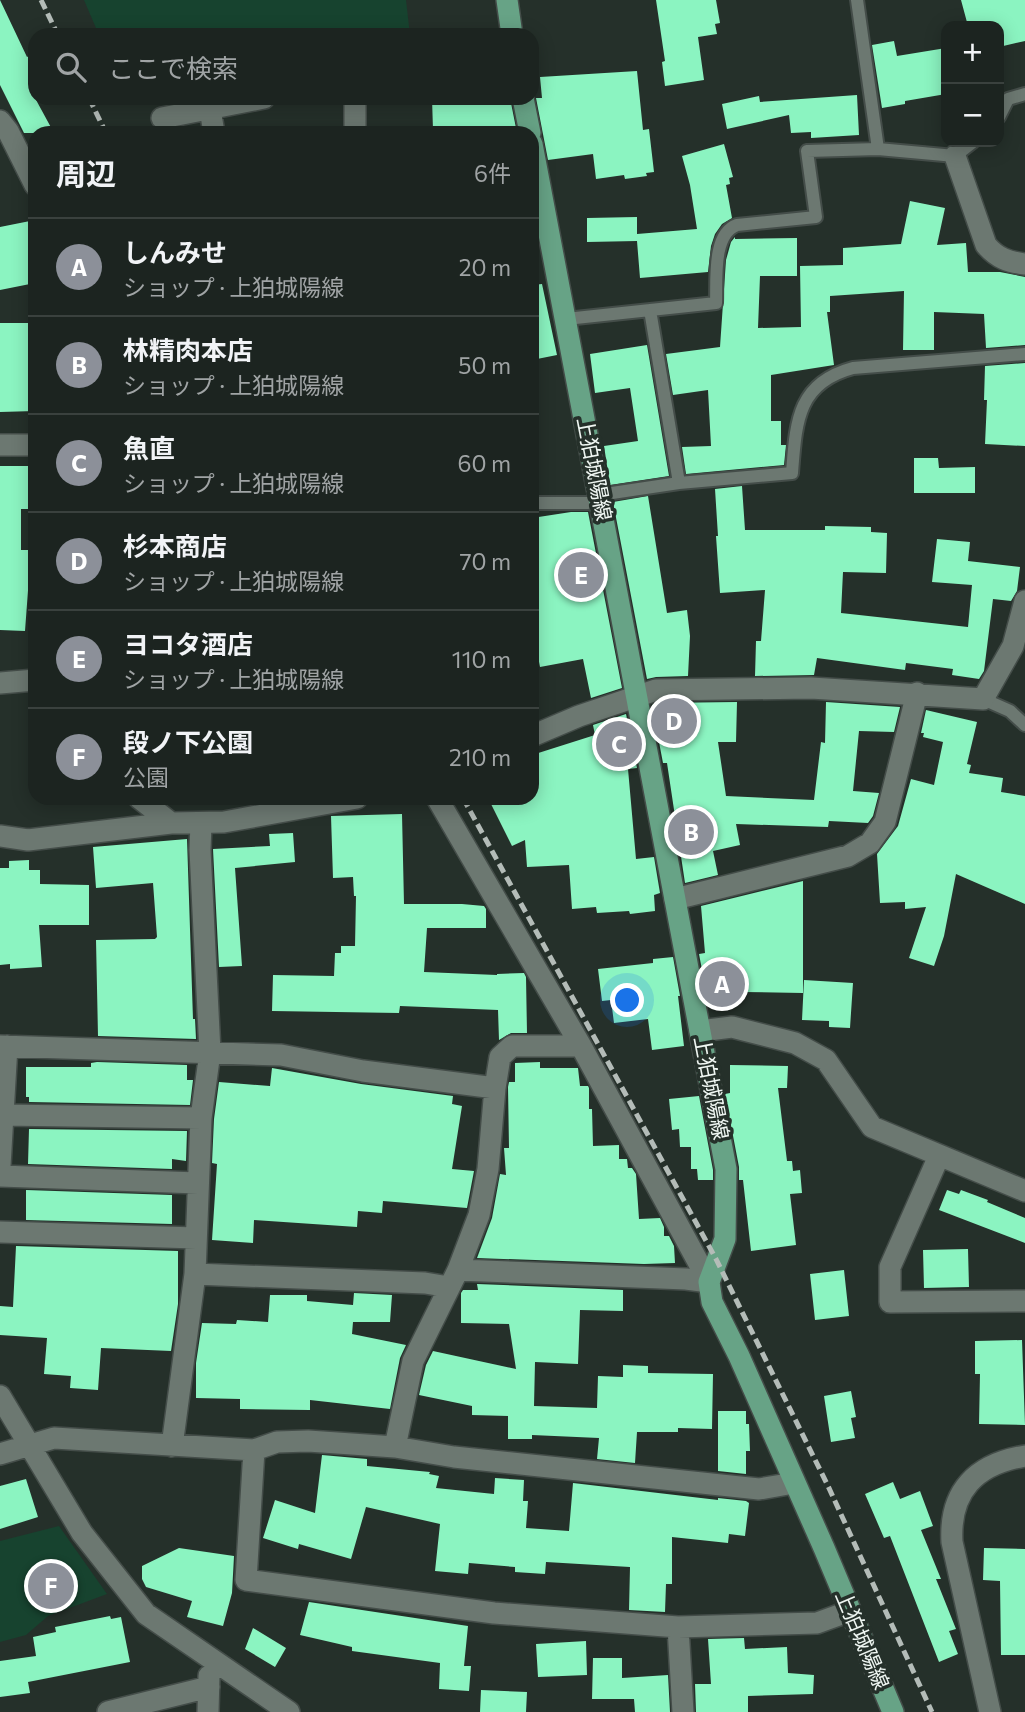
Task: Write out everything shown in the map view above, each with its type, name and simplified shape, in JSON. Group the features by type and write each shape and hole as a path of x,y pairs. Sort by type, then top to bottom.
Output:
{"main road":[{"path":"512,1 512,28"},
{"path":"524,105 529,126"},
{"name":"上狛城陽線","path":"539,180 726,1169 725,1239 709,1282 712,1302 739,1356 893,1712"}],"street":[{"path":"162,118 230,105"},
{"path":"355,105 355,126"},
{"path":"210,109 213,126"},
{"path":"0,121 28,171"},
{"path":"955,156 986,245 995,256 1013,263 1025,264"},
{"path":"0,445 28,446"},
{"path":"539,733 579,716 656,690 669,689 811,688 983,699 1013,646 1025,601"},
{"path":"0,683 28,684"},
{"path":"676,899 848,856 870,843 879,833 890,811 917,694"},
{"path":"148,805 170,823"},
{"path":"0,836 28,840 170,823 224,822 318,805"},
{"path":"443,805 581,1046 709,1282"},
{"path":"172,1446 195,1274 201,1118 210,1052 201,823"},
{"path":"700,1031 732,1027 795,1043 826,1060 872,1127 1025,1191"},
{"path":"0,1166 4,1115 4,1046 281,1055 363,1071 495,1088"},
{"path":"395,1447 413,1361 454,1278 479,1215 488,1168 500,1057 512,1046 581,1046"},
{"path":"4,1115 201,1118"},
{"path":"939,1156 890,1267 890,1302 1025,1301"},
{"path":"0,1176 198,1183"},
{"path":"0,1232 195,1238"},
{"path":"195,1274 425,1283 454,1278 686,1279 709,1282"},
{"path":"0,1396 82,1533 146,1614 289,1712"},
{"path":"0,1454 54,1438 254,1450 277,1442 308,1441 395,1447 468,1458 760,1489 794,1483"},
{"path":"254,1450 246,1580 494,1613 678,1626 817,1623 850,1611"},
{"path":"990,1712 952,1542 953,1516 960,1494 973,1478 1005,1459 1025,1456"},
{"path":"678,1626 683,1712"},
{"path":"208,1712 210,1656"},
{"path":"108,1712 209,1687"}],"lane":[{"path":"857,0 878,149"},
{"path":"1004,107 1008,99 1025,94"},
{"path":"566,319 716,303 720,243 725,231 730,227 816,217 807,151 878,149 955,156 967,147"},
{"path":"650,310 679,483"},
{"path":"539,503 589,503 612,493 679,483 792,473 795,427 812,388 835,373 853,368 1025,354"},
{"path":"983,699 1010,711 1025,725"}],"green space":[{"path":"84,0 406,0 409,28 96,28"},
{"path":"59,1526 107,1594 48,1616 26,1635 0,1642 0,1541"}],"building":[{"path":"0,0 28,56 28,105 39,105 50,126 28,126 28,133 24,133 0,85"},
{"path":"656,0 716,0 720,23 715,24 717,34 698,37 704,80 665,86 662,62 665,61"},
{"path":"961,0 1025,0 1025,41 1004,46 1004,21 967,21"},
{"path":"894,41 897,56 941,49 941,95 882,108 872,45"},
{"path":"637,71 643,130 649,129 654,172 646,173 647,176 625,179 624,175 596,179 593,154 548,160 537,105 539,98 542,98 540,77"},
{"path":"857,95 859,135 811,138 811,132 791,133 789,115 727,129 722,104 759,96 760,102"},
{"path":"432,105 511,105 516,126 433,126"},
{"path":"724,144 733,177 729,178 730,184 726,185 732,218 722,224 715,234 708,272 640,278 637,241 587,242 587,218 637,217 637,234 697,229 682,156"},
{"path":"910,201 945,208 937,245 966,243 968,272 1000,272 1025,277 1025,345 986,348 984,314 934,312 934,350 903,350 904,291 830,296 830,312 827,312 834,365 771,375 771,421 781,421 781,445 786,445 784,465 686,474 682,447 711,446 708,390 673,395 666,354 720,347 726,260 735,237 797,238 797,276 760,276 758,328 801,327 800,266 843,265 843,248 901,244"},
{"path":"28,221 28,284 0,290 0,227"},
{"path":"539,284 542,284 557,355 539,359"},
{"path":"0,323 28,323 28,411 0,412"},
{"path":"647,345 669,476 610,485 604,446 638,441 630,388 595,393 590,354"},
{"path":"1025,363 1025,446 985,444 985,366"},
{"path":"914,458 938,458 939,468 975,467 975,493 914,493"},
{"path":"0,466 28,466 28,509 21,509 21,550 28,550 25,631 0,630"},
{"path":"742,486 745,530 825,530 825,526 871,527 871,532 887,533 886,573 843,572 841,613 968,627 972,585 932,582 937,539 970,542 968,561 1020,567 1017,591 1011,601 993,599 984,671 979,679 952,675 953,669 906,663 905,670 817,658 814,675 755,676 756,641 761,641 765,590 720,593 716,536 715,489"},
{"path":"648,496 667,613 687,610 690,636 688,676 647,679 613,502"},
{"path":"588,512 622,688 591,698 583,659 540,667 539,517"},
{"path":"737,702 736,742 718,742 726,796 814,800 821,742 825,743 826,702 900,707 894,732 859,731 853,791 879,793 873,816 868,823 829,821 828,827 736,824 740,845 713,851 718,875 685,883 667,763 663,763 652,705"},
{"path":"926,710 977,722 967,764 971,765 969,773 1003,778 1001,792 1025,796 1025,904 956,874 944,936 934,966 909,958 926,907 905,909 905,902 880,903 877,854 898,826 911,779 934,785 943,742 923,737 924,733 921,733"},
{"path":"626,714 637,768 628,769 636,859 654,857 660,893 654,895 655,911 630,914 629,911 597,913 596,907 572,909 569,865 527,867 525,840 512,846 492,805 539,805 539,753 595,735 593,725"},
{"path":"402,814 404,904 462,904 484,906 486,909 486,928 427,928 424,972 497,975 524,973 527,1033 511,1033 499,1040 498,1010 400,1006 399,1013 272,1011 273,975 334,976 335,953 341,953 341,946 355,946 356,896 353,877 333,878 331,816"},
{"path":"293,833 295,862 235,868 242,966 219,967 213,849 270,846 269,834"},
{"path":"187,839 196,1039 98,1036 96,940 157,937 153,883 96,888 93,847"},
{"path":"29,860 29,870 40,870 40,884 89,885 89,925 39,925 42,967 10,969 10,964 0,965 0,868 9,868 9,861"},
{"path":"803,881 803,993 742,992 742,997 707,996 699,954 705,953 701,906"},
{"path":"673,957 680,996 684,1046 652,1050 648,1019 614,1023 611,1000 602,1001 598,969 653,963 653,959"},
{"path":"804,980 853,983 850,1028 829,1027 829,1021 802,1020"},
{"path":"540,1062 540,1068 578,1068 580,1086 589,1088 593,1146 619,1145 619,1159 627,1159 628,1168 632,1168 636,1174 639,1219 660,1218 664,1236 669,1236 674,1246 675,1263 477,1258 492,1218 500,1174 506,1175 504,1148 509,1148 508,1087 509,1082 515,1082 515,1063"},
{"path":"91,1063 187,1065 187,1080 193,1080 190,1105 29,1102 29,1097 26,1097 26,1067 91,1067"},
{"path":"730,1065 788,1066 787,1088 778,1088 787,1161 792,1161 793,1171 800,1170 802,1193 790,1194 796,1245 751,1251 743,1180 739,1180 725,1094 730,1093"},
{"path":"272,1068 361,1084 453,1096 452,1104 462,1106 452,1169 474,1171 467,1208 383,1201 382,1213 358,1211 357,1227 254,1220 253,1243 212,1240 217,1164 212,1163 219,1082 270,1086"},
{"path":"699,1096 713,1180 698,1180 697,1169 691,1169 691,1147 680,1147 679,1129 672,1130 669,1099"},
{"path":"29,1129 187,1131 186,1161 172,1159 172,1169 28,1164"},
{"path":"26,1190 172,1195 172,1224 26,1220"},
{"path":"947,1190 959,1194 961,1190 1025,1218 1025,1243 939,1210"},
{"path":"16,1246 178,1251 178,1304 171,1351 101,1348 98,1390 70,1388 71,1376 44,1374 47,1338 0,1335 0,1306 13,1307"},
{"path":"968,1249 969,1287 924,1288 923,1250"},
{"path":"844,1270 849,1316 815,1320 810,1274"},
{"path":"477,1284 623,1290 623,1311 580,1310 578,1364 535,1362 534,1406 597,1408 598,1376 623,1377 623,1365 648,1366 648,1373 713,1374 712,1429 678,1428 678,1432 637,1432 635,1463 597,1459 599,1438 532,1435 532,1439 508,1439 508,1416 472,1415 472,1406 419,1395 426,1365 433,1351 516,1369 509,1324 461,1323 461,1293 463,1290 478,1290"},
{"path":"354,1293 392,1295 390,1322 353,1322 352,1334 406,1345 400,1358 390,1409 310,1400 310,1410 240,1409 240,1399 196,1398 196,1363 202,1323 236,1324 237,1320 268,1322 270,1295 307,1295 307,1301 353,1305"},
{"path":"1022,1340 1025,1425 979,1424 980,1374 975,1374 975,1341"},
{"path":"851,1391 856,1417 851,1418 855,1438 831,1442 824,1396"},
{"path":"718,1411 746,1411 750,1451 746,1451 746,1474 718,1471"},
{"path":"322,1455 367,1459 367,1466 430,1472 429,1474 439,1476 436,1488 494,1494 495,1478 524,1480 523,1501 528,1501 526,1528 569,1531 573,1483 746,1501 749,1503 745,1536 729,1534 728,1543 672,1537 672,1584 666,1584 665,1612 629,1610 630,1567 546,1562 545,1574 515,1572 515,1567 469,1563 468,1574 435,1571 440,1524 366,1507 351,1559 299,1544 298,1549 263,1538 275,1500 315,1513"},
{"path":"26,1479 38,1517 0,1529 0,1486"},
{"path":"893,1482 900,1499 920,1491 933,1526 921,1530 941,1579 936,1579 956,1629 949,1631 958,1654 939,1662 890,1536 884,1538 865,1494"},
{"path":"179,1548 234,1556 232,1593 223,1626 187,1617 192,1601 146,1587 142,1579 142,1566"},
{"path":"984,1548 1025,1549 1025,1655 1001,1655 1000,1581 983,1580"},
{"path":"309,1602 468,1626 464,1666 471,1666 469,1691 439,1689 440,1663 352,1651 352,1647 300,1635"},
{"path":"110,1616 111,1619 121,1617 130,1662 28,1682 30,1693 0,1697 0,1661 36,1656 33,1637 56,1632 55,1627"},
{"path":"253,1628 286,1648 275,1667 245,1649"},
{"path":"744,1638 745,1649 787,1647 788,1673 814,1675 813,1694 748,1696 748,1712 696,1712 695,1684 711,1684 708,1639"},
{"path":"586,1641 587,1675 538,1677 536,1644"},
{"path":"593,1658 622,1658 622,1678 668,1675 670,1712 635,1712 634,1699 592,1699"},
{"path":"481,1690 527,1692 526,1712 480,1712"}],"railway":[{"path":"41,0 55,28"},
{"path":"92,105 103,126"},
{"path":"467,805 716,1259 828,1486 932,1712"}],"place":[{"name":"ヨコタ酒店","path":"581,575"},
{"name":"杉本商店","path":"674,721"},
{"name":"魚直","path":"619,744"},
{"name":"林精肉本店","path":"691,832"},
{"name":"しんみせ","path":"722,984"},
{"name":"段ノ下公園","path":"51,1586"}]}
